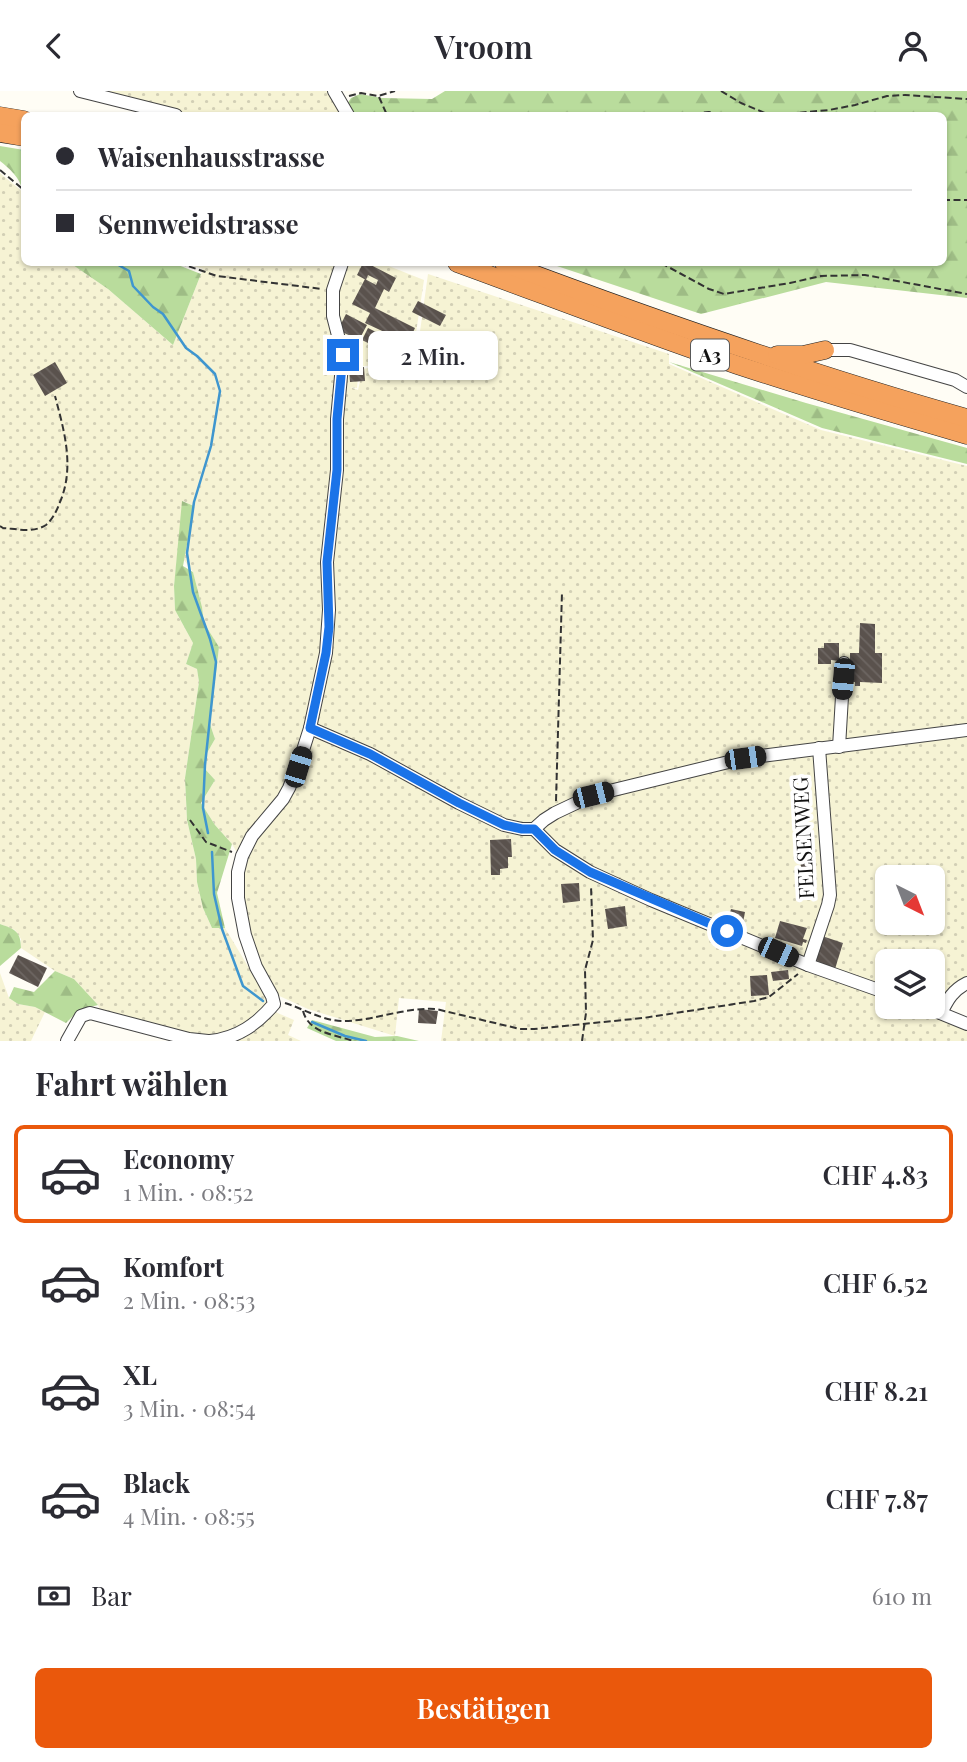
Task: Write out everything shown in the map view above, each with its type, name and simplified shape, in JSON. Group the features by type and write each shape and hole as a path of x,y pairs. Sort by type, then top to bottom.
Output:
{"highway":[{"path":"0,116 21,120"},
{"path":"0,133 21,136"},
{"name":"A3","path":"465,266 737,365 967,435"},
{"name":"A3","path":"512,266 758,355 967,418"},
{"path":"758,355 800,355 825,350"}],"street":[{"path":"80,91 164,112"},
{"path":"336,96 346,112"},
{"path":"67,1041 81,1016 90,1013 189,1039 209,1041 231,1037 250,1027 274,1003 249,951 240,913 237,884 242,856 251,836 283,799 298,767 310,728 326,653 329,627 327,562 337,470 337,419 343,355 333,316 333,291 341,266"},
{"path":"825,350 849,350 955,380 967,387"},
{"path":"839,747 844,663"},
{"path":"310,728 370,754 504,825 522,829 534,829 555,813 593,795 745,758 967,730"},
{"name":"FELSENWEG","path":"808,965 830,895 819,748"},
{"path":"534,829 555,850 590,872 808,965 875,989"},
{"path":"945,1005 950,995 967,983"},
{"path":"945,1015 967,1024"}],"path":[{"path":"336,96 361,93 378,96 395,91"},
{"path":"721,91 763,112"},
{"path":"378,96 386,112"},
{"path":"808,112 855,106 887,96 967,99"},
{"path":"0,170 21,188"},
{"path":"947,200 967,200"},
{"path":"188,266 217,275 333,291"},
{"path":"667,266 724,294 821,276 865,275 967,294"},
{"path":"0,526 33,530 46,525 55,515 65,492 68,460 66,435 55,396"},
{"path":"555,813 562,592"},
{"path":"190,820 206,842 242,856"},
{"path":"582,1041 586,1013 585,970 593,940 590,872"},
{"path":"274,1003 283,1002 342,1021 423,1008 534,1030 655,1017 762,999 769,997 808,965"},
{"path":"303,1010 306,1021 313,1028 353,1041"}],"shaded area":[{"path":"89,91 330,91 342,112 173,112"},
{"path":"0,173 21,190 21,266 74,266 108,289 173,345 203,269 194,266 336,266 332,285 331,317 340,372 324,566 327,613 323,652 309,721 291,779 281,798 250,834 241,852 236,851 201,803 215,780 205,769 207,753 215,739 210,724 219,647 204,623 193,572 184,560 194,506 183,501 174,586 175,610 193,643 186,664 197,669 199,682 185,778 187,820 196,859 197,882 203,908 212,928 225,928 267,1002 258,1017 238,1031 215,1038 192,1037 101,1011 74,979 55,971 21,948 21,939 15,930 0,924"},
{"path":"344,266 389,266 424,280 412,359 359,367 357,388 350,387 358,390 363,369 416,360 428,274 669,354 669,364 821,430 967,466 967,980 949,990 945,996 945,949 875,949 875,1019 943,1019 967,1028 967,1041 441,1041 446,1002 399,998 395,1036 308,1009 275,994 256,962 249,942 239,890 248,849 262,827 283,804 300,767 325,669 332,623 330,562 339,478 339,417 345,353 332,302"},
{"path":"0,973 9,998 18,1004 45,1012 31,1041 0,1041"},
{"path":"273,1011 294,1020 288,1035 301,1041 227,1041"}],"green space":[{"path":"445,91 967,91 967,298 826,282 701,314 557,266 947,266 947,112 350,112 347,104 351,98 360,94 382,98 432,99"},
{"path":"0,146 21,150 21,186 11,170 0,161"},
{"path":"74,266 181,266 201,274 173,345 108,289"},
{"path":"669,362 967,448 967,464 822,428"},
{"path":"182,501 194,506 183,566 193,572 204,623 219,647 210,724 215,739 207,753 205,769 215,780 201,803 215,825 232,844 217,893 225,928 212,928 203,908 187,820 185,778 199,682 197,669 186,664 193,643 175,610 174,586"},
{"path":"0,924 16,931 21,948 0,966"},
{"path":"55,971 74,979 98,1005 79,1010 66,1023 35,1007 18,1004 9,998 14,987 34,992"},
{"path":"312,1020 375,1037 397,1036 419,1041 336,1041 307,1028"}],"building":[{"path":"362,266 373,266 396,278 389,292 384,289 375,308 415,328 408,343 365,323 370,313 352,304 365,279 357,275","holes":["368,275 378,280 376,285 366,280"]},
{"path":"418,301 446,315 440,326 412,312"},
{"path":"346,314 367,325 359,340 338,330"},
{"path":"368,328 400,344 394,356 362,340"},
{"path":"55,362 67,383 45,396 33,375"},
{"path":"364,367 365,381 350,382 349,369"},
{"path":"860,623 875,624 875,653 882,653 882,683 860,682 860,686 855,686 855,682 850,682 850,653 859,653"},
{"path":"824,643 839,643 839,661 831,660 831,664 818,664 818,648 824,648"},
{"path":"511,839 512,857 508,857 508,868 500,869 500,875 491,875 490,840"},
{"path":"801,863 815,863 815,877 800,877"},
{"path":"579,883 580,901 563,903 561,884"},
{"path":"625,906 627,926 608,929 605,909"},
{"path":"731,909 745,912 743,923 727,923"},
{"path":"780,921 807,928 803,939 807,940 806,943 803,942 802,946 775,938"},
{"path":"822,936 843,943 835,969 814,962"},
{"path":"18,955 47,968 38,987 9,973"},
{"path":"788,970 789,979 773,981 771,972"},
{"path":"767,975 769,995 751,996 750,976"},
{"path":"419,1009 438,1011 436,1024 418,1023"}],"waterway":[{"path":"120,266 129,271 133,286 163,314 186,348 215,374 220,391 211,446 194,502 187,553 193,592 216,662 205,765 203,808 208,833"},
{"path":"212,852 214,894 222,929 243,986 263,1001"},
{"path":"312,1022 345,1036 366,1041"}],"route":[{"path":"343,355 337,419 337,470 327,562 329,627 310,728 370,754 504,825 534,829 555,850 590,872 727,931"}]}
